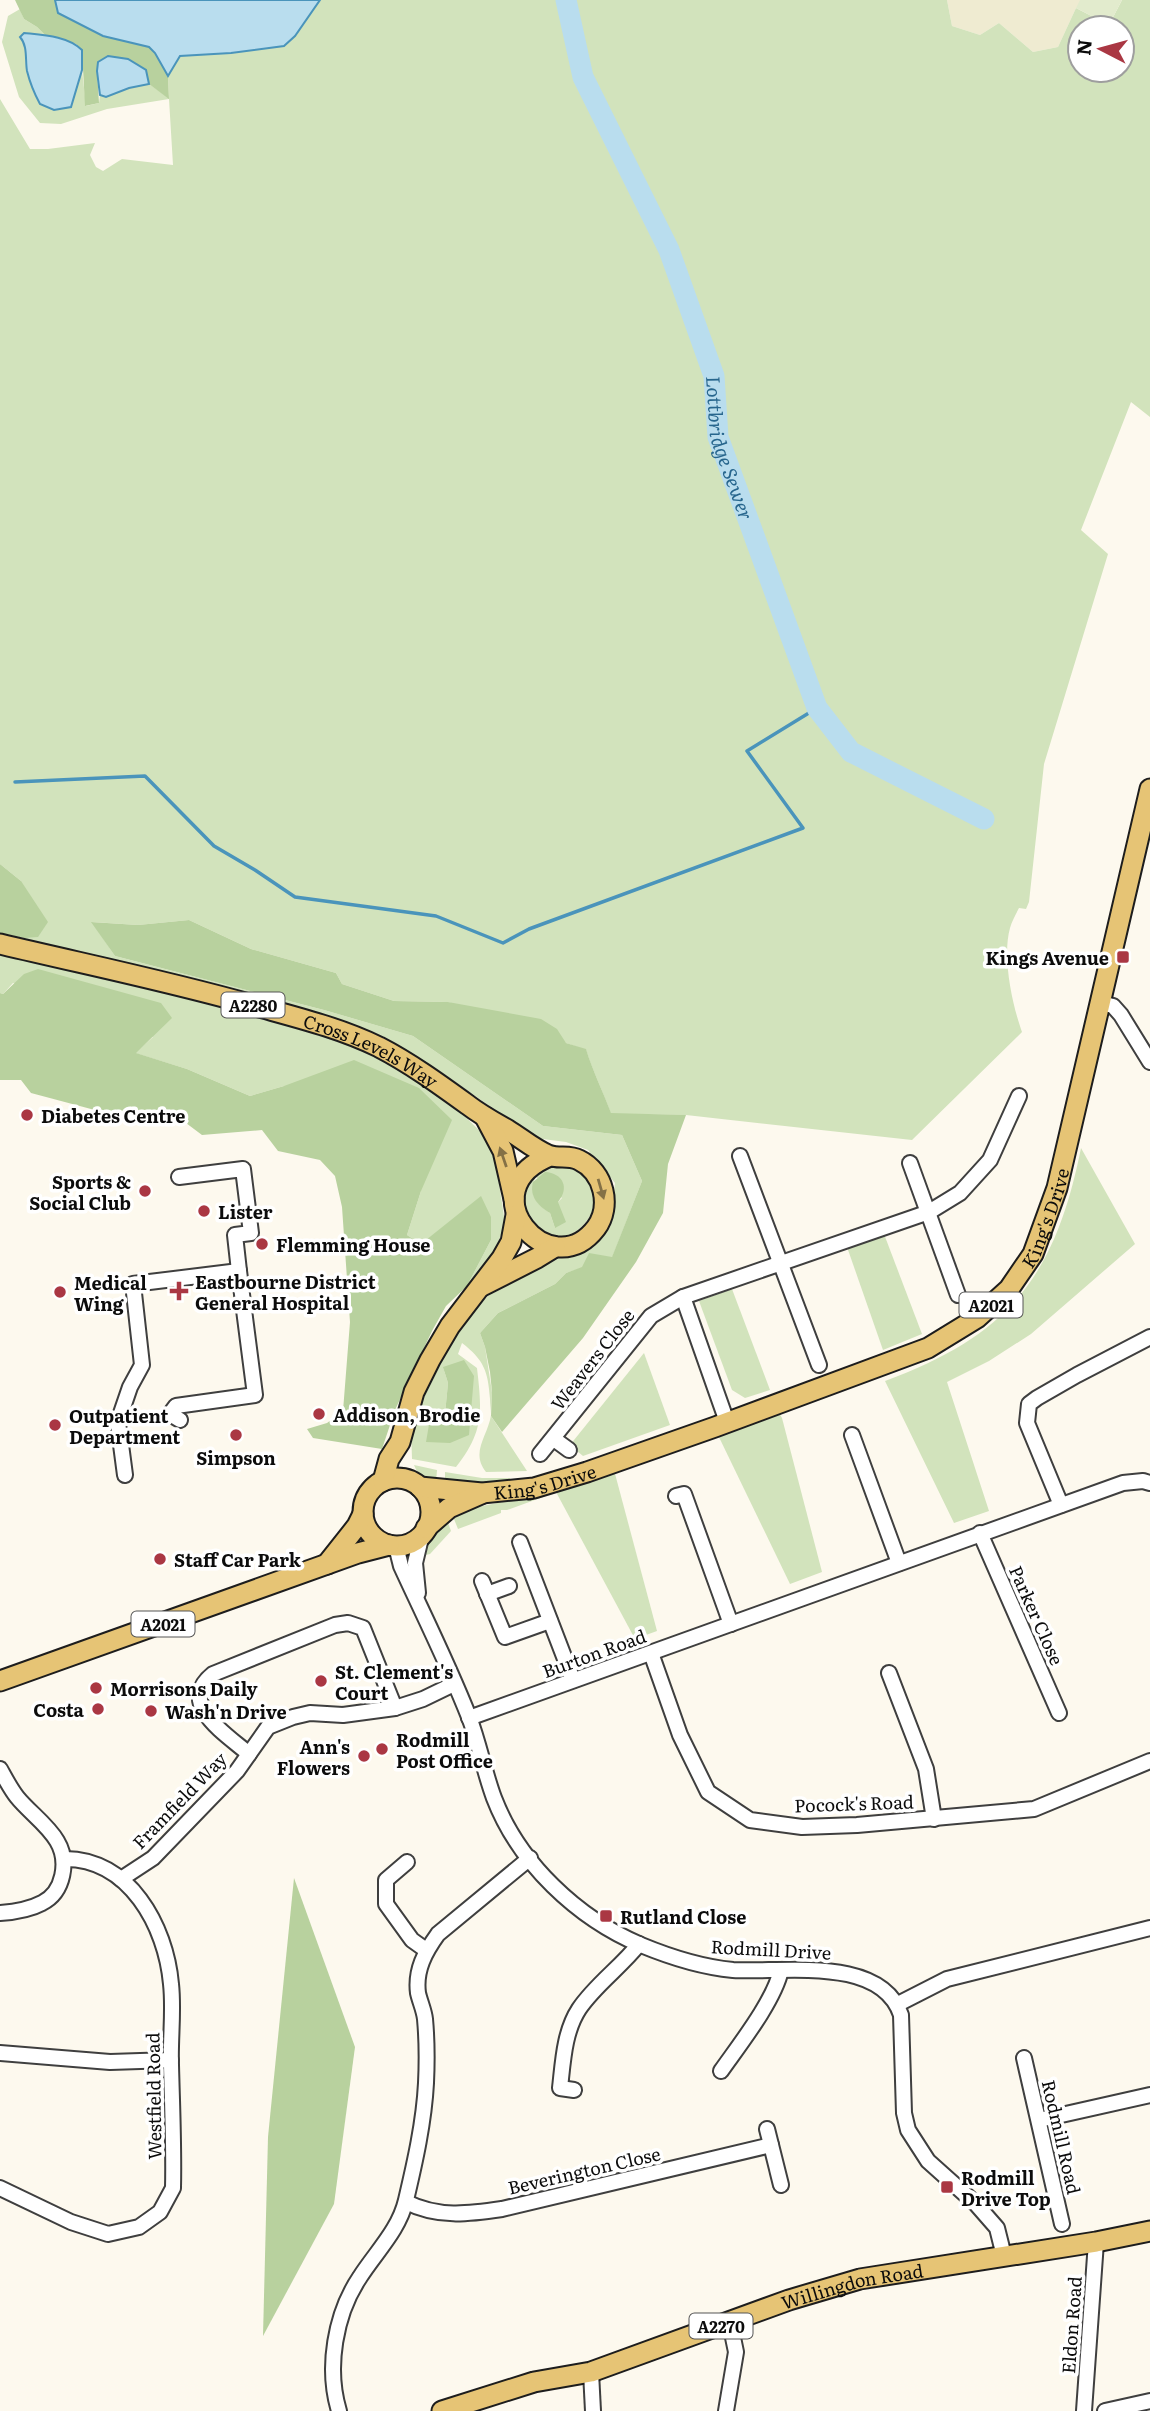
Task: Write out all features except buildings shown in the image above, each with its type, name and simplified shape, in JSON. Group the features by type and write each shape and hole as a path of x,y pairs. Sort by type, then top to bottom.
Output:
{"main road":[{"name":"King's Drive","path":"417,1485 482,1493 534,1488 554,1483 928,1348 977,1318 1009,1289 1033,1254 1054,1199 1150,789"},
{"name":"Cross Levels Way","path":"0,944 218,995 333,1027 379,1048 427,1075 485,1117 550,1156"},
{"name":"Cross Levels Way","path":"485,1117 503,1152 522,1227 530,1237 555,1247"},
{"name":"Cross Levels Way","path":"383,1481 389,1459 400,1442 414,1392 430,1360 450,1326 478,1288 502,1258 511,1242 517,1185 524,1172 536,1162 550,1156 566,1156 593,1170 601,1183 605,1199 603,1214 596,1228 584,1239 555,1247 478,1288"},
{"path":"363,1514 366,1526 373,1536 392,1545 413,1541 424,1531 430,1511 429,1502 405,1461 400,1442"},
{"path":"326,1565 357,1526 367,1495 373,1488 394,1478 406,1479 417,1485"},
{"name":"King's Drive","path":"424,1531 449,1508 482,1493"},
{"name":"A2021","path":"0,1681 326,1565 392,1545"},
{"name":"Willingdon Road","path":"442,2411 534,2382 591,2372 789,2300 860,2279 1150,2231"}],"street":[{"path":"1101,1003 1113,1006 1121,1015 1150,1062"},
{"name":"Weavers Close","path":"540,1454 651,1316 683,1297 929,1212 960,1193 990,1160 1019,1096"},
{"path":"740,1156 819,1364"},
{"path":"910,1163 958,1295"},
{"path":"179,1177 243,1169 251,1233 235,1235 255,1395 176,1406 170,1413 180,1420"},
{"path":"125,1475 118,1422 130,1387 142,1365 133,1284 239,1270"},
{"path":"683,1297 727,1422"},
{"path":"1060,1505 1027,1423 1029,1405 1077,1375 1150,1337"},
{"path":"852,1435 899,1563"},
{"path":"554,1439 569,1450"},
{"name":"Burton Road","path":"469,1718 1123,1483 1150,1483"},
{"path":"676,1496 684,1494 731,1624"},
{"name":"Rodmill Drive","path":"419,1604 415,1563 424,1531"},
{"name":"Parker Close","path":"980,1533 1059,1713"},
{"path":"520,1542 573,1680"},
{"name":"Rodmill Drive","path":"392,1545 469,1718 495,1799 509,1829 530,1858 570,1902 603,1927 667,1955 713,1967 810,1970 855,1975 886,1992 898,2004"},
{"path":"509,1586 484,1588 505,1641 551,1621"},
{"path":"249,1754 201,1708 200,1690 203,1682 214,1674 335,1625 348,1623 362,1628 396,1708"},
{"name":"Pocock's Road","path":"651,1653 680,1735 708,1792 750,1819 802,1827 934,1819 1034,1809 1150,1760"},
{"path":"889,1673 926,1769 934,1819"},
{"name":"Framfield Way","path":"121,1879 153,1858 237,1771 268,1727 310,1713 353,1714 396,1708 454,1684"},
{"path":"0,1769 16,1796 56,1838 64,1859 61,1881 50,1898 21,1911 0,1913"},
{"name":"Westfield Road","path":"0,2188 71,2222 108,2234 139,2227 160,2212 173,2188 171,1984 163,1939 141,1900 121,1879 98,1864 81,1858 64,1859"},
{"path":"339,2411 333,2380 339,2326 349,2295 397,2226 406,2203 426,2087 427,2047 418,1980 426,1950 438,1934 530,1858"},
{"path":"407,1862 386,1880 386,1904 412,1940 426,1950"},
{"path":"1004,2256 997,2228 976,2204 928,2161 908,2130 904,2113 903,2032 898,2004 947,1979 1150,1928"},
{"path":"575,2090 560,2088 570,2025 580,2008 639,1944"},
{"path":"721,2071 778,1982 781,1970"},
{"path":"0,2053 110,2062 171,2060"},
{"name":"Rodmill Road","path":"1024,2058 1062,2224"},
{"path":"1039,2120 1150,2095"},
{"path":"767,2129 781,2185"},
{"name":"Beverington Close","path":"406,2203 446,2214 492,2210 771,2145"},
{"name":"Eldon Road","path":"1084,2411 1096,2242"},
{"path":"726,2411 736,2352 730,2323"},
{"path":"591,2372 593,2411"},
{"path":"1105,2411 1150,2401"}],"shaded area":[{"path":"947,0 1122,0 1076,8 1073,14 1066,14 1066,30 1058,47 1033,52 999,23 980,35 952,26"}],"green space":[{"path":"15,0 55,0 58,13 103,36 149,47 168,76 169,99 149,84 146,70 128,59 97,71 99,103 85,106 82,50 76,44 45,35 24,19"},
{"path":"320,0 947,0 952,26 980,35 999,23 1033,52 1058,47 1066,30 1066,84 1136,84 1136,14 1115,14 1122,0 1150,0 1150,417 1131,402 1081,530 1108,554 1044,764 1029,902 1026,909 1019,908 1008,940 1009,980 1022,1032 912,1140 686,1115 611,1114 586,1050 448,1002 394,1001 342,984 336,973 251,949 189,920 138,925 92,922 115,956 413,1036 543,1126 622,1135 642,1181 612,1258 566,1273 555,1284 498,1313 480,1333 485,1347 492,1392 491,1416 527,1471 486,1472 481,1465 481,1444 491,1415 488,1381 480,1361 462,1343 458,1354 477,1368 480,1397 479,1421 472,1443 456,1467 412,1459 411,1427 430,1374 474,1310 497,1287 528,1270 593,1247 611,1224 615,1183 588,1150 566,1142 535,1138 444,1074 369,1031 317,1012 0,935 24,938 21,881 0,864 0,99 30,149 95,143 90,155 96,167 103,171 122,159 173,165 169,99 107,109 61,124 40,123 19,97 2,42 8,16 20,9 24,19 45,35 24,33 26,68 71,107 82,70 86,106 99,103 100,95 106,97 149,84 169,98 168,76 180,56 284,46 295,36","holes":["443,1367 469,1435 430,1419 445,1414 448,1383"]},
{"path":"1080,0 1122,0 1115,14 1088,14 1076,8"},
{"path":"1076,8 1088,14 1073,14"},
{"path":"0,864 21,881 48,922 38,937 24,938 0,933"},
{"path":"189,920 251,949 336,973 342,984 394,1001 448,1002 541,1019 557,1029 566,1043 586,1049 611,1113 686,1115 668,1164 663,1213 636,1262 583,1338 502,1432 491,1416 490,1372 480,1333 498,1313 555,1284 566,1273 582,1267 589,1253 612,1257 642,1181 622,1135 543,1126 413,1036 115,956 91,922 138,925"},
{"path":"0,952 232,1006 312,1030 367,1052 426,1085 447,1099 485,1136 496,1163 505,1223 496,1249 467,1286 491,1240 421,1244 407,1235 421,1191 284,1086 250,1096 187,1069 135,1053 153,1037 13,983 3,994 0,993"},
{"path":"38,969 161,1003 172,1018 136,1053 187,1069 250,1096 354,1060 419,1088 452,1120 421,1191 407,1235 421,1244 481,1196 491,1217 491,1240 467,1286 446,1306 432,1331 395,1410 382,1449 313,1438 307,1429 327,1423 343,1411 350,1322 342,1207 335,1176 320,1160 278,1151 262,1130 202,1135 178,1117 106,1113 31,1093 21,1080 0,1080 0,993 3,994 24,974"},
{"path":"1081,1148 1135,1244 1031,1334 989,1361 947,1382 989,1511 954,1523 885,1381 928,1363 964,1343 995,1321 1020,1296 1040,1266 1057,1232"},
{"path":"569,1163 587,1176 594,1189 595,1203 591,1215 583,1226 572,1234 560,1238 548,1237 534,1227 519,1202 540,1166","holes":["536,1177 562,1198 558,1202 555,1228 550,1213 541,1206 533,1193"]},
{"path":"545,1172 560,1178 564,1187 558,1202 566,1222 555,1228 550,1213 538,1204 532,1192 533,1182"},
{"path":"884,1234 922,1334 883,1350 847,1247"},
{"path":"732,1289 770,1390 745,1398 732,1390 699,1301"},
{"path":"644,1353 670,1425 583,1456 570,1445"},
{"path":"464,1360 474,1376 469,1435 450,1443 426,1442 430,1419 445,1414 448,1383 443,1367"},
{"path":"778,1411 822,1572 790,1584 717,1433"},
{"path":"414,1465 437,1470 436,1483 422,1477"},
{"path":"614,1470 657,1631 635,1639 556,1492"},
{"path":"445,1472 482,1478 510,1478 511,1481 445,1483"},
{"path":"542,1494 543,1497 501,1510 501,1513 458,1529 452,1514 462,1510"},
{"path":"446,1517 451,1531 430,1554 421,1556 430,1536"},
{"path":"294,1878 355,2047 334,2204 263,2336 268,2137"}],"water":[{"path":"55,0 320,0 295,36 284,46 180,56 168,76 149,47 103,36 58,13"},
{"path":"24,33 63,39 82,50 82,70 71,107 54,110 40,104 27,71 25,49 20,37"},
{"path":"108,56 128,59 146,70 149,84 106,97 100,95 98,62"}],"waterway":[{"name":"Lottbridge Sewer","path":"566,0 583,77 669,250 714,376 718,437 817,708 851,752 984,819"},
{"path":"15,782 145,776 214,846 295,897 436,916 503,943 529,929 803,828 747,751 817,708"}],"place":[{"name":"Kings Avenue","path":"1123,957"},
{"name":"Diabetes Centre","path":"27,1115"},
{"name":"Sports & Social Club","path":"145,1191"},
{"name":"Lister","path":"204,1211"},
{"name":"Flemming House","path":"262,1244"},
{"name":"Eastbourne District General Hospital","path":"179,1291"},
{"name":"Medical Wing","path":"60,1292"},
{"name":"Addison, Brodie","path":"319,1414"},
{"name":"Outpatient Department","path":"55,1425"},
{"name":"Simpson","path":"236,1435"},
{"name":"Staff Car Park","path":"160,1559"},
{"name":"St. Clement's Court","path":"321,1681"},
{"name":"Morrisons Daily","path":"96,1688"},
{"name":"Costa","path":"98,1709"},
{"name":"Wash'n Drive","path":"151,1711"},
{"name":"Rodmill Post Office","path":"382,1749"},
{"name":"Ann's Flowers","path":"364,1756"},
{"name":"Rutland Close","path":"606,1916"},
{"name":"Rodmill Drive Top","path":"947,2187"}]}
